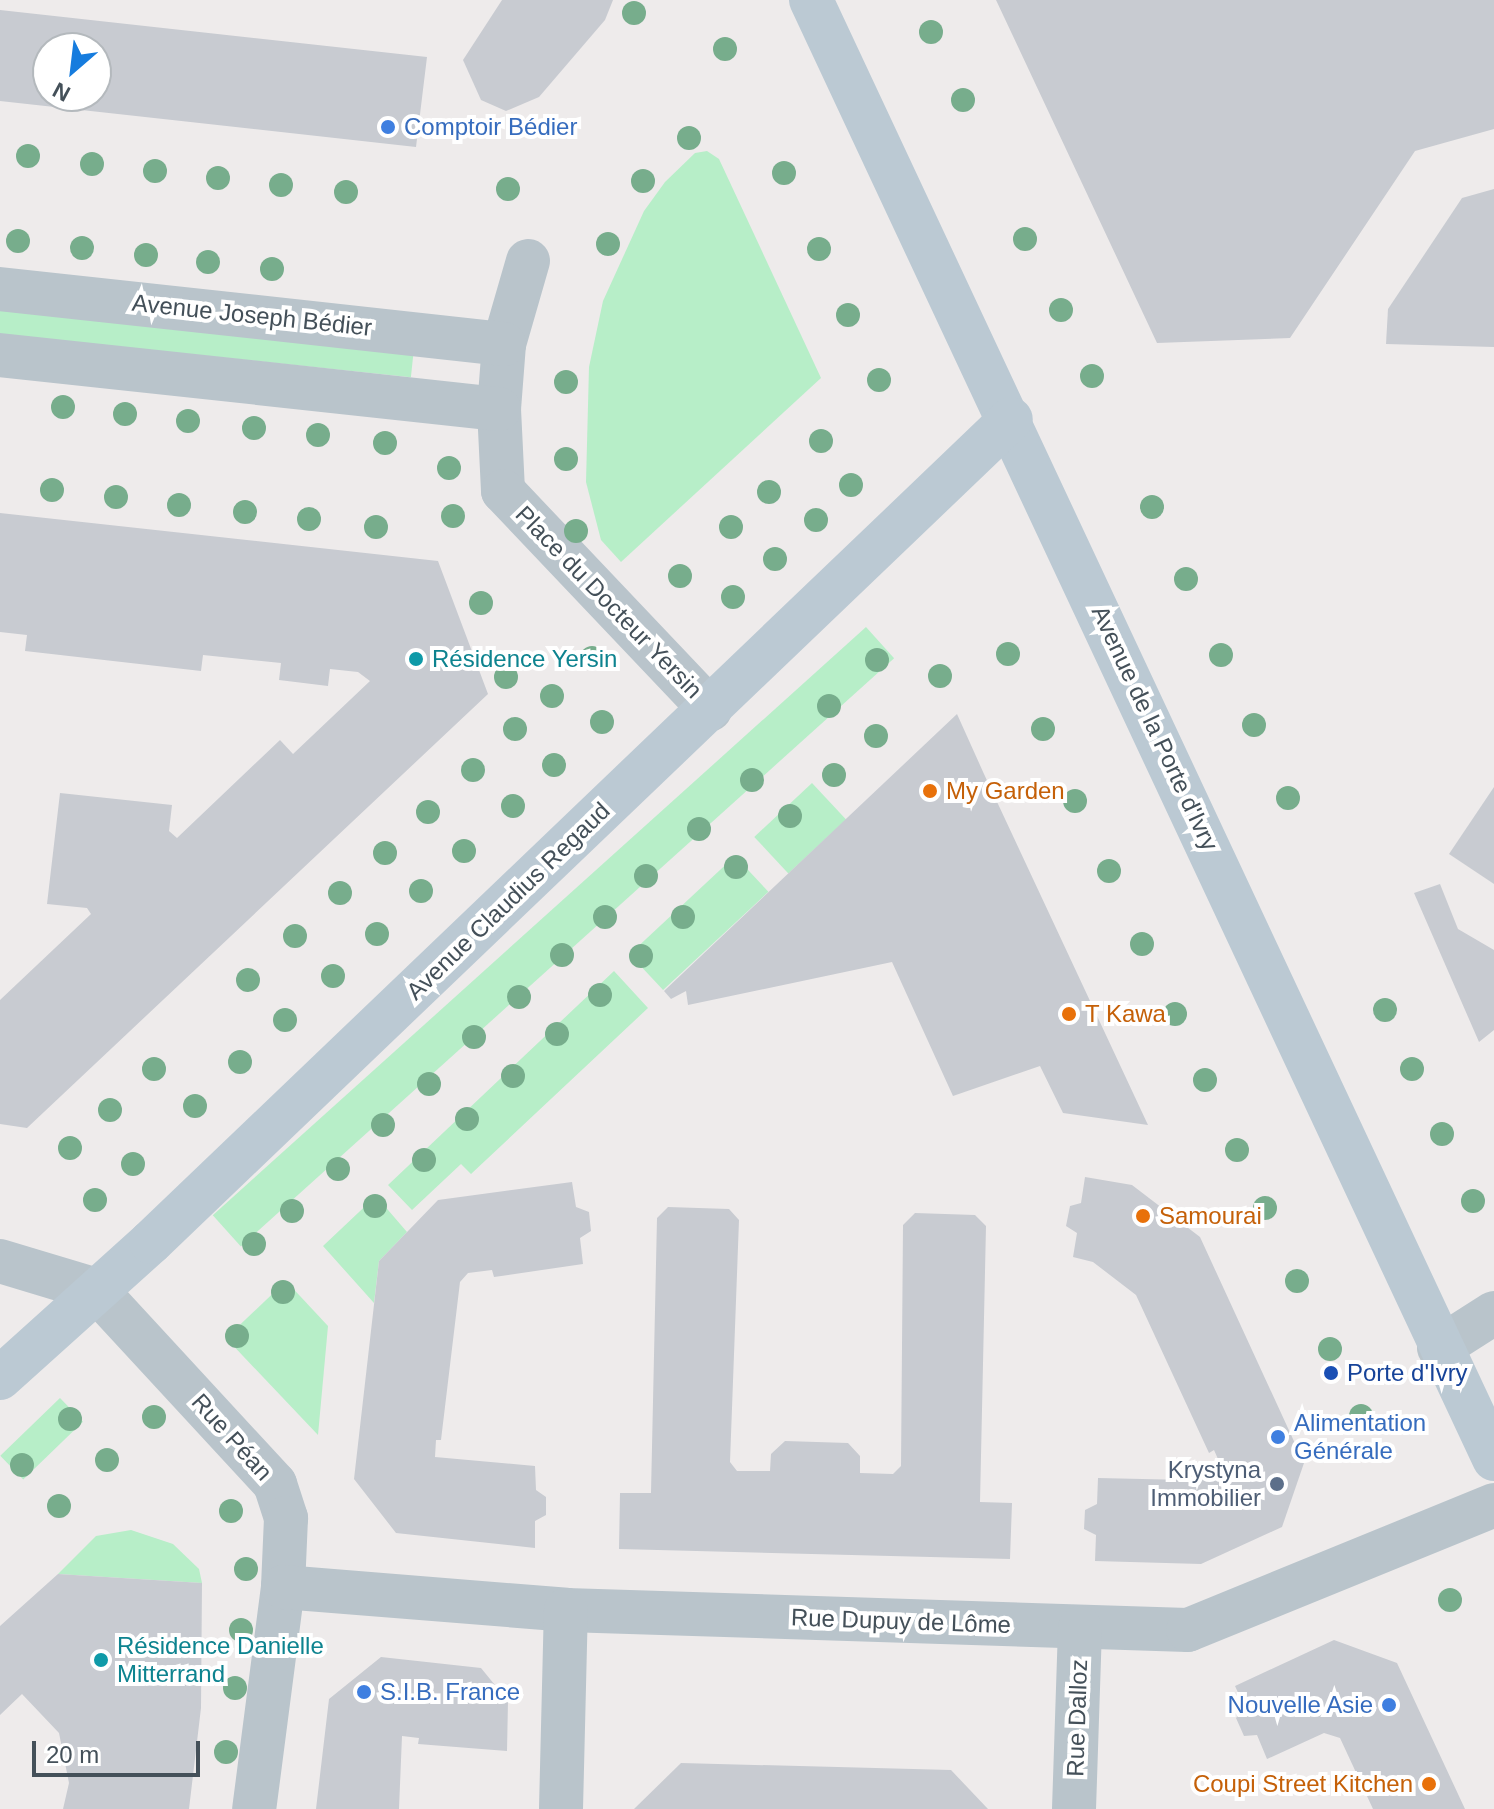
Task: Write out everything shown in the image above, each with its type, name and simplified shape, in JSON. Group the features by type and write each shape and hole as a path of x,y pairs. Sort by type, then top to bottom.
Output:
{"main road":[{"name":"Avenue de la Porte d'Ivry","path":"811,0 1011,419 1439,1348 1494,1459"},
{"name":"Avenue Claudius Regaud","path":"0,1378 710,709 1011,419"}],"street":[{"name":"Place du Docteur Yersin","path":"528,261 504,344 499,409 503,491 710,709"},
{"name":"Avenue Joseph Bédier","path":"0,289 504,344"},
{"path":"0,355 499,409"},
{"path":"0,1261 96,1290"},
{"name":"Rue Péan","path":"96,1290 275,1484 286,1518 283,1587 254,1809"},
{"path":"1439,1348 1494,1313"},
{"name":"Rue Dupuy de Lôme","path":"283,1587 566,1610 1188,1630 1494,1505"},
{"path":"561,1809 566,1610"},
{"name":"Rue Dalloz","path":"1074,1809 1080,1628"}],"green space":[{"path":"707,151 719,159 821,378 621,562 601,540 586,482 589,367 603,301 644,211 665,182 695,153"},
{"path":"0,307 414,350 411,377 0,334"},
{"path":"866,627 894,658 241,1246 213,1215"},
{"path":"812,783 846,820 788,873 754,837"},
{"path":"735,856 768,892 663,990 630,954"},
{"path":"614,971 648,1008 471,1174 461,1164 412,1210 388,1185"},
{"path":"376,1196 407,1232 379,1261 374,1303 323,1246"},
{"path":"286,1281 328,1326 318,1435 226,1338"},
{"path":"60,1398 83,1422 23,1479 0,1456"},
{"path":"131,1530 173,1544 199,1569 202,1583 58,1574 96,1536"}],"building":[{"path":"502,0 613,0 605,20 539,97 506,111 481,100 463,60"},
{"path":"996,0 1494,0 1494,129 1415,151 1290,338 1157,343"},
{"path":"0,10 427,57 416,147 99,112 112,112 112,32 32,32 32,105 0,101"},
{"path":"1494,189 1494,347 1386,344 1388,309 1462,198"},
{"path":"0,513 438,561 488,694 27,1128 0,1124 0,1000 91,914 87,908 47,904 60,793 172,805 169,831 177,838 280,740 293,754 370,681 358,672 330,669 328,686 279,680 281,663 203,655 201,671 25,651 27,635 0,632"},
{"path":"957,714 1148,1125 1063,1113 1040,1066 953,1096 892,962 688,1005 686,991 671,999 664,991"},
{"path":"1494,787 1494,884 1449,854"},
{"path":"1440,884 1458,929 1494,950 1494,1030 1479,1042 1414,893"},
{"path":"1085,1177 1132,1185 1200,1237 1304,1463 1282,1527 1201,1564 1095,1561 1096,1535 1084,1529 1085,1510 1097,1504 1098,1478 1187,1480 1216,1469 1218,1459 1214,1450 1209,1453 1136,1295 1093,1262 1073,1257 1077,1233 1066,1226 1070,1206 1081,1203"},
{"path":"572,1182 576,1207 589,1212 591,1231 580,1238 583,1264 494,1277 492,1270 468,1273 460,1282 441,1440 436,1440 435,1457 535,1466 536,1490 546,1497 546,1515 535,1521 535,1548 396,1533 354,1479 379,1261 438,1200"},
{"path":"668,1207 729,1209 739,1220 730,1462 737,1471 770,1471 771,1454 785,1441 848,1443 860,1456 860,1473 893,1474 901,1466 903,1225 915,1213 975,1215 986,1226 980,1502 1012,1503 1010,1559 619,1549 620,1493 651,1493 657,1218"},
{"name":"Résidence Danielle Mitterrand","path":"58,1574 202,1583 201,1708 189,1809 63,1809 69,1783 59,1733 22,1694 0,1715 0,1626"},
{"path":"1334,1640 1397,1663 1465,1809 1373,1809 1340,1738 1324,1733 1267,1759 1257,1735 1244,1736 1236,1718 1245,1708 1235,1686"},
{"path":"381,1657 481,1668 508,1701 507,1751 418,1744 419,1738 402,1736 399,1809 316,1809 329,1699"},
{"path":"681,1763 951,1770 988,1809 634,1809"}],"place":[{"name":"Comptoir Bédier","path":"388,127"},
{"name":"Résidence Yersin","path":"416,659"},
{"name":"My Garden","path":"930,791"},
{"name":"T Kawa","path":"1069,1014"},
{"name":"Samourai","path":"1143,1216"},
{"name":"Porte d'Ivry","path":"1331,1373"},
{"name":"Alimentation Générale","path":"1278,1437"},
{"name":"Krystyna Immobilier","path":"1277,1484"},
{"name":"Résidence Danielle Mitterrand","path":"101,1660"},
{"name":"S.I.B. France","path":"364,1692"},
{"name":"Nouvelle Asie","path":"1389,1705"},
{"name":"Coupi Street Kitchen","path":"1429,1784"}]}
